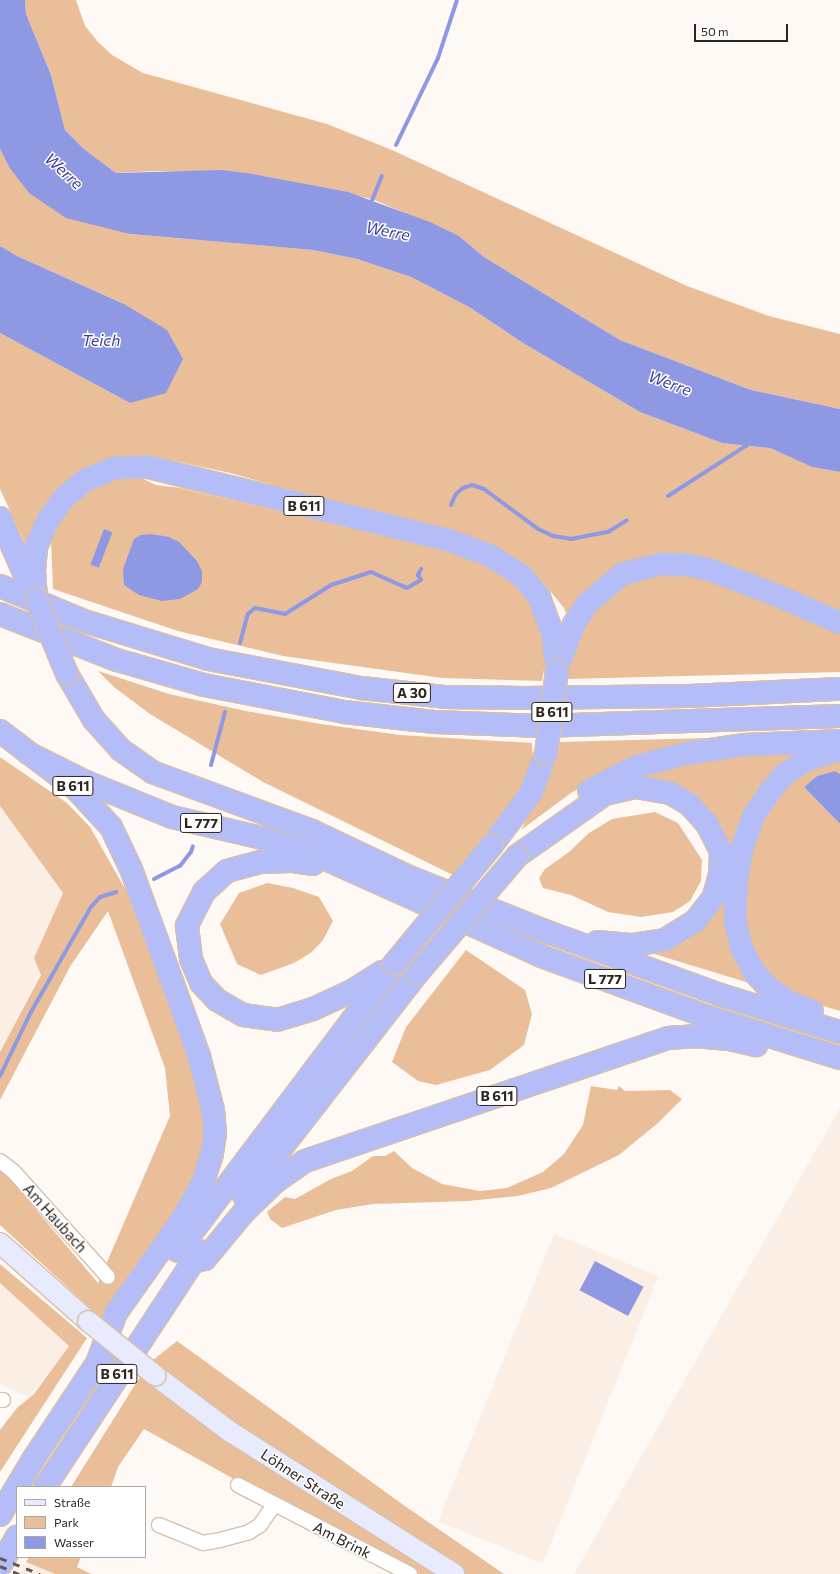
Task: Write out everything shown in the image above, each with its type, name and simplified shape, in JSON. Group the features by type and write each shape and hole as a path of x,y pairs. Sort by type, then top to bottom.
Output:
{"highway":[{"name":"B 611","path":"17,1486 34,1458 97,1363 192,1232 394,964 492,845 531,793 546,754 557,671 553,635 539,597 522,576 491,556 448,540 148,467 114,468 84,481 65,497 48,520 27,568 36,599"},
{"path":"0,518 27,568"},
{"path":"557,671 574,624 587,604 622,574 661,564 687,565 710,570 840,623"},
{"name":"A 30","path":"0,586 84,621 208,659 361,688 445,697 515,698 689,696 840,689"},
{"name":"L 777","path":"36,599 67,674 94,720 121,750 152,772 305,828 407,876 545,931 720,995 840,1032"},
{"name":"A 30","path":"0,614 118,660 204,685 344,712 434,722 541,726 840,716"},
{"path":"0,731 28,753"},
{"path":"192,1262 417,974 517,856 540,831 577,799 635,767 684,754 744,745 840,740"},
{"path":"840,749 804,761 784,775 754,815 742,848 736,885 735,921 741,946 754,972 769,988 789,1002 840,1020"},
{"name":"B 611","path":"28,753 76,789 111,827 131,870 199,1056 213,1110 215,1134 212,1154 202,1184 183,1218 116,1313 97,1363"},
{"name":"L 777","path":"28,753 86,782 172,817 262,838 321,857 377,884 541,956 708,1017 840,1058"},
{"path":"517,856 605,794 636,787 670,793 689,804 707,824 721,852 720,874 714,897 695,921 664,940 630,945 604,944 545,931"},
{"path":"377,884 342,871 291,861 260,862 227,871 204,892 187,926 191,959 201,983 217,1000 243,1015 277,1020 313,1009 350,992 394,964"},
{"name":"B 611","path":"45,1486 192,1262 205,1259 244,1212 275,1182 305,1160 668,1038 694,1036 729,1039 840,1069"},
{"name":"B 611","path":"0,1515 16,1488"},
{"path":"0,1566 16,1538"}],"main road":[{"name":"Löhner Straße","path":"0,1243 88,1321 156,1376 236,1435 454,1574"}],"street":[{"name":"Am Haubach","path":"0,1161 13,1171 108,1277"},
{"name":"Am Brink","path":"238,1485 274,1505 410,1574"},
{"path":"159,1525 203,1543 209,1542 249,1532 260,1525 274,1505"}],"shaded area":[{"path":"0,806 63,893 34,958 41,975 0,1052"},
{"path":"840,1108 840,1574 574,1574"},
{"path":"554,1234 659,1276 543,1564 438,1521"},
{"path":"0,1283 69,1346 30,1397 0,1385"},
{"path":"26,1562 55,1574 19,1574"}],"green space":[{"path":"25,0 76,0 85,26 98,42 112,55 143,73 327,124 392,150 687,286 769,316 840,334 840,409 751,390 620,340 484,257 459,236 372,199 253,174 157,171 116,173 84,149 65,130 51,75 26,14"},
{"path":"0,149 9,167 130,234 313,250 357,259 411,277 469,307 523,343 640,412 722,443 770,448 812,467 840,472 840,612 694,556 656,553 629,561 609,572 580,595 567,616 564,608 542,581 502,549 230,473 171,460 123,461 70,478 44,512 27,548 0,489 0,333 130,403 124,304 17,256 0,246"},
{"path":"137,476 156,485 181,488 447,552 492,568 519,586 539,613 549,641 542,681 442,678 283,656 178,631 53,589 51,540 57,525 79,496 110,477"},
{"path":"665,571 707,577 840,633 840,672 567,679 576,638 597,608 627,582"},
{"path":"98,671 169,694 246,711 321,724 400,735 532,743 533,765 521,795 453,875 263,782 150,714 114,687"},
{"path":"706,738 706,740 600,777 571,793 521,830 557,760 560,742"},
{"path":"829,745 780,772 731,878 759,986 651,953 687,941 710,918 715,824 627,779 687,759"},
{"path":"0,757 67,803 90,827 128,894 142,928 190,1053 205,1117 203,1149 196,1175 174,1213 101,1318 0,1225 0,1171 10,1179 98,1283 170,1116 165,1068 108,911 71,965 0,1100 0,1052 41,975 34,958 63,893 0,806"},
{"path":"840,759 840,774 835,771 817,776 804,787 840,824 840,1011 810,1002 784,987 760,965 746,930 747,885 758,823 774,799 798,777 817,765"},
{"path":"655,812 678,823 702,860 701,881 690,901 673,912 641,917 608,912 571,895 543,888 539,878 545,869 569,852 589,833 612,819"},
{"path":"267,883 293,888 319,897 333,921 323,940 312,952 294,963 261,975 237,964 220,924 239,893"},
{"path":"466,950 525,990 532,1014 524,1045 490,1070 436,1085 418,1081 392,1062 406,1027"},
{"path":"591,1086 617,1090 619,1086 625,1091 670,1090 682,1099 658,1123 619,1155 551,1188 518,1196 468,1201 373,1204 336,1210 282,1228 270,1219 267,1212 285,1197 295,1199 331,1179 352,1171 373,1156 385,1156 394,1151 412,1168 442,1184 480,1191 507,1188 543,1172 564,1154 583,1125"},
{"path":"0,1264 87,1338 0,1472 0,1430 17,1408 34,1394 69,1346 0,1283"},
{"path":"177,1341 402,1504 504,1574 418,1574 241,1483 144,1429 118,1467 111,1486 72,1486 148,1364"},
{"path":"28,1558 81,1558 77,1567 91,1574 55,1574 26,1562"}],"water":[{"name":"Werre","path":"0,0 25,0 26,14 51,75 65,130 84,149 116,173 222,170 253,174 348,192 430,222 459,236 484,257 620,340 751,390 840,409 840,472 812,467 770,448 722,443 640,412 523,343 469,307 411,277 357,259 313,250 130,234 66,218 29,193 9,167 0,149"},
{"name":"Teich","path":"0,246 17,256 124,304 167,330 183,359 166,393 130,403 0,333"},
{"path":"104,529 112,532 99,568 90,564"},
{"path":"151,534 169,537 179,542 197,561 202,571 202,582 198,589 180,599 162,601 139,595 124,585 123,569 134,539 141,535"},
{"path":"835,771 840,774 840,824 804,787 817,776"},
{"path":"595,1261 644,1287 628,1316 580,1290"}],"waterway":[{"path":"396,145 438,58 457,0"},
{"path":"371,203 382,176"},
{"path":"668,496 747,445"},
{"path":"451,505 456,494 463,488 472,485 484,489 538,529 553,536 571,539 608,532 627,520"},
{"path":"240,643 248,614 255,608 285,614 331,585 371,572 407,588 421,580 418,575 421,569"},
{"path":"211,765 225,712"},
{"path":"154,879 180,866 191,852 193,846"},
{"path":"0,1076 31,1012 91,907 100,897 116,892"}],"railway":[{"path":"0,1558 40,1574"},
{"path":"0,1566 19,1574"}]}
